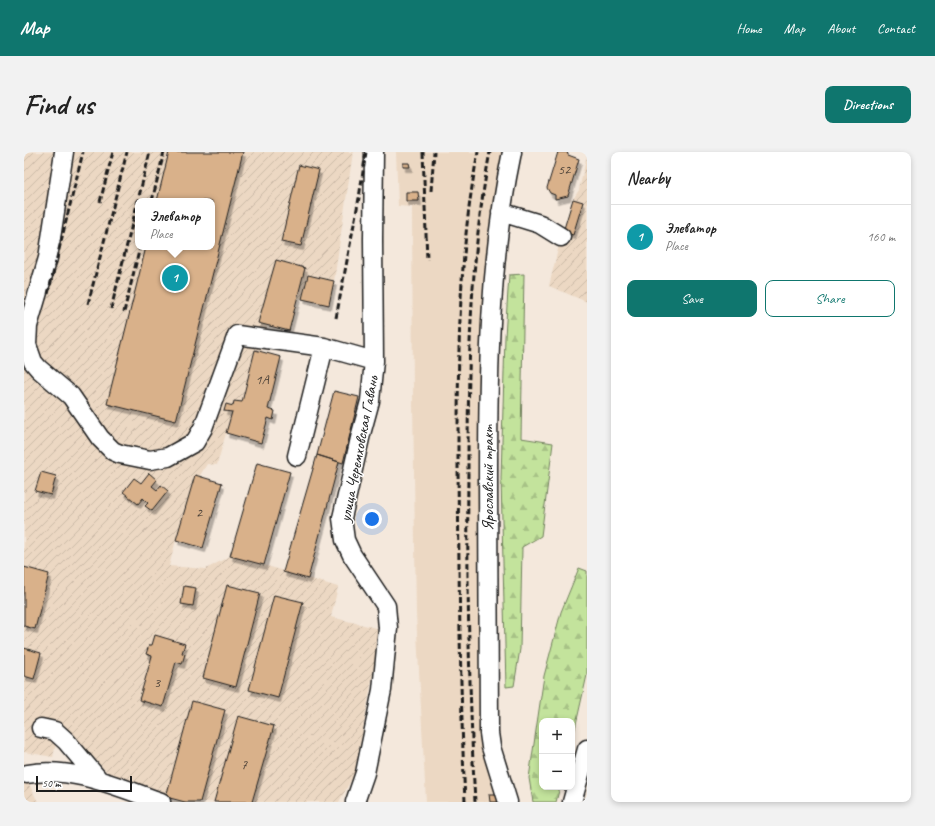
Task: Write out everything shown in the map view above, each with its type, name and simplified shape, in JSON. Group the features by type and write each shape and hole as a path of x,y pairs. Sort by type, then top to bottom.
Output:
{"street":[{"path":"64,152 48,258 28,326 27,345 30,354 39,369 71,396 100,438 113,451 141,459 159,459 179,452 195,442 203,428 237,335 324,347 374,362"},
{"name":"улица Черемховская Гавань","path":"355,802 365,773 382,690 388,628 386,606 352,555 345,540 342,518 360,434 370,401 374,362 374,152"},
{"name":"Ярославский тракт","path":"508,802 491,747 489,733 488,393 491,300 501,212 512,152"},
{"path":"501,212 540,224 561,237"},
{"path":"297,456 324,347"},
{"path":"41,728 55,731 99,780"},
{"path":"572,802 587,749"},
{"path":"27,774 49,772 99,780 161,802"}],"shaded area":[{"path":"24,152 353,152 334,281 329,305 298,298 289,331 267,326 262,352 255,350 242,402 234,401 233,406 226,404 225,410 232,412 217,465 207,464 199,477 176,540 169,566 206,569 230,556 338,587 331,617 376,628 380,635 355,773 339,802 185,802 111,776 63,729 57,739 53,757 24,752"},
{"path":"396,152 505,152 487,252 484,301 483,624 503,802 426,802 416,614 412,207 398,206"},
{"path":"587,155 587,302 549,286 561,237 573,199 579,190"},
{"path":"24,760 28,782 38,802 24,802"}],"green space":[{"path":"524,274 521,438 553,443 541,536 522,547 520,649 514,686 506,687 501,478 505,337 509,275"},
{"path":"579,568 587,571 587,675 575,729 575,718 539,718 539,790 559,790 556,802 533,802 529,778 544,676 561,612"}],"building":[{"path":"169,152 243,152 176,421 107,404 145,250 215,250 215,198 158,198"},
{"path":"558,152 567,152 568,155 579,159 568,196 555,199 555,195 550,193 547,188"},
{"path":"403,163 409,163 410,167 403,167"},
{"path":"299,165 319,170 301,246 281,242"},
{"path":"406,192 418,192 419,201 406,201"},
{"path":"573,199 583,202 573,235 563,232"},
{"path":"276,260 305,268 289,331 258,323"},
{"path":"308,275 334,281 329,305 302,299"},
{"path":"255,350 281,357 268,409 275,411 273,420 268,418 261,443 226,433 232,412 224,411 226,404 233,406 234,401 242,402"},
{"path":"334,391 359,397 343,463 317,455"},
{"path":"317,455 339,462 308,579 283,572"},
{"path":"257,463 290,472 264,565 230,556"},
{"path":"41,472 56,476 51,495 35,491"},
{"path":"149,473 157,480 152,486 157,490 161,485 168,491 152,511 145,506 148,503 143,498 138,504 123,492 134,478 141,483"},
{"path":"195,475 222,483 203,548 176,540"},
{"path":"24,567 49,574 35,629 24,626"},
{"path":"227,585 260,593 236,687 203,678"},
{"path":"184,586 196,588 193,606 181,604"},
{"path":"274,595 303,602 278,698 249,690"},
{"path":"155,635 185,644 182,653 185,654 182,664 176,662 163,707 139,700 152,656 146,654 149,645 152,645"},
{"path":"24,648 41,653 34,679 24,676"},
{"path":"192,701 225,710 200,802 185,802 166,797"},
{"path":"238,716 274,726 252,802 214,802"},
{"path":"489,794 498,794 499,802 490,802"}],"railway":[{"path":"48,294 83,152"},
{"path":"100,202 113,152"},
{"path":"88,304 127,152"},
{"path":"139,198 150,152"},
{"path":"153,198 164,152"},
{"path":"336,318 359,198 366,152"},
{"path":"423,152 427,260"},
{"path":"431,191 434,152"},
{"path":"465,802 459,591 458,387 460,308 466,230 478,152"},
{"path":"475,802 471,720 468,596 469,392 474,271 483,192 490,152"},
{"path":"111,309 135,212"},
{"path":"124,312 139,250"}],"place":[{"name":"Элеватор","path":"175,278"}]}
